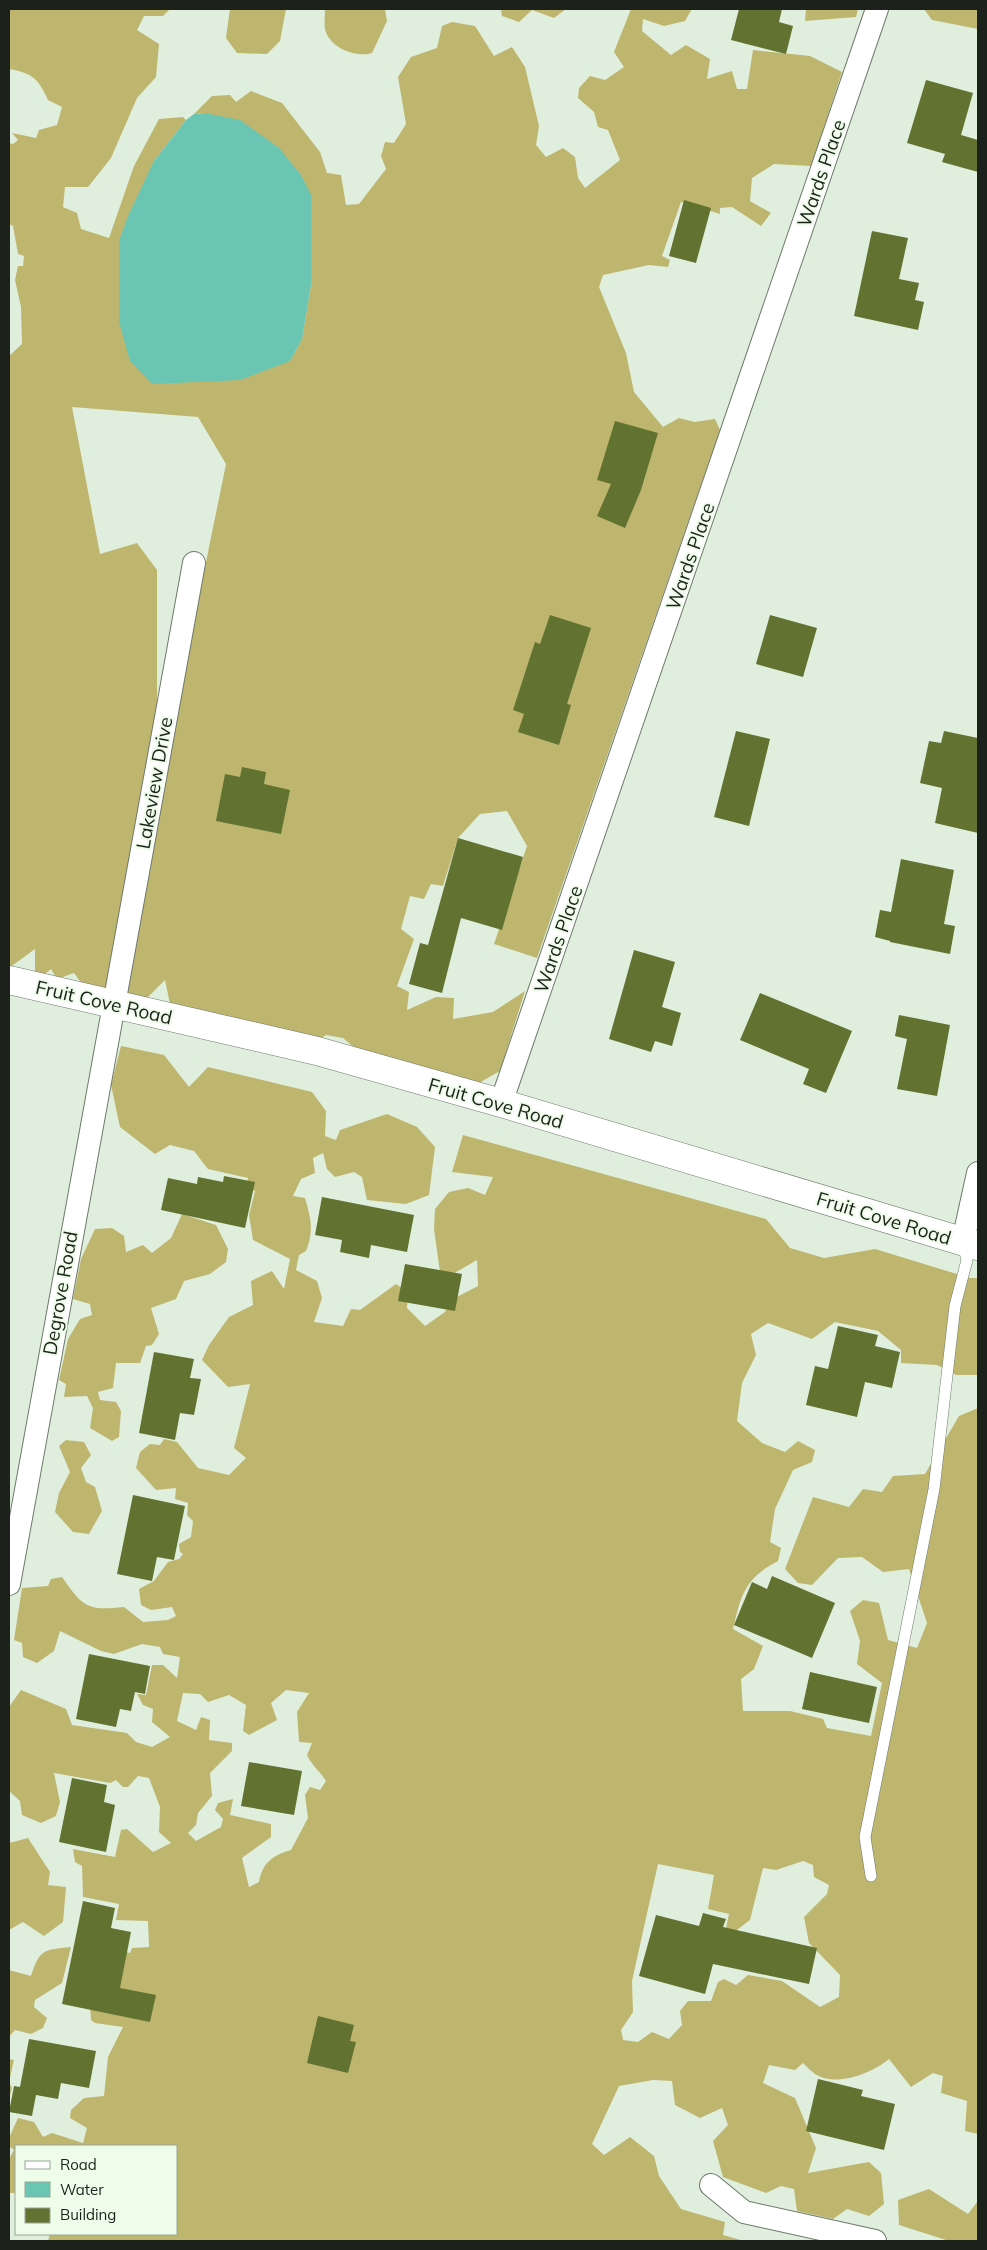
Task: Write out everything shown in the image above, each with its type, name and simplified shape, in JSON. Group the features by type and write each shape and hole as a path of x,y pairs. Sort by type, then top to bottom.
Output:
{"street":[{"name":"Wards Place","path":"501,1103 877,9"},
{"name":"Lakeview Drive","path":"113,1003 194,563"},
{"name":"Fruit Cove Road","path":"9,980 318,1052 501,1103 971,1243"},
{"name":"Degrove Road","path":"9,1584 113,1003"},
{"path":"971,1243 978,1173"},
{"path":"711,2186 744,2212 875,2241"}],"lane":[{"path":"872,1876 865,1837 934,1489 954,1306 971,1243"}],"shaded area":[{"path":"9,9 170,9 163,16 144,16 137,30 159,44 156,77 137,98 111,158 88,187 65,187 63,207 77,213 81,229 109,238 134,166 159,119 183,117 186,120 154,161 290,361 302,339 311,285 205,113 194,114 212,96 230,95 236,102 251,91 282,103 320,152 327,173 341,175 346,205 359,204 386,169 381,156 385,142 394,143 406,124 398,77 411,57 437,48 442,26 452,22 475,26 494,56 512,47 525,67 539,126 536,145 546,157 563,148 575,157 578,178 585,188 620,160 608,130 598,127 594,112 578,98 579,88 590,76 605,80 624,67 614,52 631,9 692,9 685,21 664,26 643,19 642,31 671,55 686,45 710,59 707,79 732,71 737,89 747,89 753,50 810,56 842,72 811,166 774,164 752,178 750,201 771,213 761,226 732,207 720,208 720,214 681,202 662,256 670,260 668,267 649,265 603,275 599,287 626,353 634,392 663,427 679,418 695,422 715,419 720,430 537,958 494,944 527,846 507,811 480,814 458,838 443,886 431,884 424,899 410,896 401,929 414,939 397,986 409,992 407,1010 436,997 454,998 453,1019 493,1012 525,991 500,1071 479,1083 356,1049 343,1038 326,1035 320,1039 170,1004 165,980 145,1000 119,989 226,464 198,417 72,407 100,554 137,543 157,570 157,724 107,989 82,984 74,973 57,979 51,969 42,976 35,975 35,949 9,968 9,356 22,344 21,307 15,280 18,266 23,266 24,256 18,254 13,226 9,224 9,143 13,144 18,140 12,133 36,138 39,130 57,125 62,107 48,100 41,86 29,75 9,69"},
{"path":"230,9 286,9 280,41 267,54 237,53 226,38"},
{"path":"325,9 385,9 387,21 372,53 351,53 337,46 328,36 325,29"},
{"path":"501,9 566,9 554,18 532,10 519,22 502,16"},
{"path":"806,9 858,9 856,17 805,21"},
{"path":"924,9 978,9 978,29 932,20"},
{"path":"121,1046 164,1055 189,1087 208,1067 312,1092 326,1111 325,1136 336,1140 340,1130 387,1114 417,1127 435,1147 429,1195 406,1204 367,1200 362,1177 354,1172 335,1177 327,1169 323,1153 313,1158 315,1173 301,1179 293,1196 305,1198 311,1231 306,1251 299,1255 296,1270 317,1281 322,1298 314,1322 343,1326 351,1309 360,1310 396,1284 408,1292 407,1308 425,1326 445,1312 451,1300 478,1286 477,1260 446,1278 440,1272 434,1229 435,1209 449,1192 468,1188 485,1195 493,1177 452,1172 463,1135 766,1219 790,1248 824,1258 875,1249 970,1278 978,1278 978,1375 956,1375 937,1365 901,1363 901,1350 878,1331 835,1322 812,1339 768,1323 751,1334 756,1355 742,1383 737,1421 762,1443 785,1452 798,1441 815,1450 812,1462 793,1470 775,1509 770,1542 781,1548 778,1561 767,1567 751,1581 742,1597 733,1629 763,1646 754,1669 741,1679 743,1711 790,1711 823,1719 827,1728 871,1736 882,1683 857,1664 860,1641 850,1611 863,1600 879,1603 888,1640 917,1648 927,1623 909,1569 883,1572 862,1557 838,1558 812,1585 798,1583 785,1569 813,1497 849,1507 863,1489 882,1492 893,1476 925,1474 959,1416 978,1408 978,2134 965,2131 967,2101 941,2093 943,2076 933,2073 911,2087 889,2059 864,2074 833,2080 815,2074 803,2063 795,2070 769,2065 763,2083 795,2098 816,2148 808,2173 869,2162 881,2173 884,2204 869,2216 847,2209 833,2219 797,2211 794,2189 781,2186 766,2193 723,2177 713,2141 728,2125 722,2108 700,2118 675,2105 672,2081 653,2080 619,2086 592,2144 604,2155 630,2137 654,2156 659,2176 681,2209 725,2222 723,2235 744,2241 48,2241 50,2235 178,2235 178,2145 15,2145 15,2193 9,2193 9,2159 14,2150 9,2146 9,2138 18,2118 34,2122 43,2137 52,2133 83,2143 87,2128 70,2118 71,2110 84,2098 104,2096 108,2057 123,2027 95,2023 91,2020 90,2006 111,1949 130,1953 132,1948 149,1947 148,1921 116,1920 119,1904 83,1897 82,1866 75,1862 73,1849 115,1857 121,1830 127,1829 153,1852 171,1843 159,1832 160,1807 149,1778 138,1776 128,1787 123,1787 116,1780 110,1783 54,1773 60,1802 56,1816 41,1823 22,1815 20,1801 9,1791 9,1707 21,1690 66,1709 72,1725 127,1733 136,1742 152,1747 170,1737 152,1722 153,1709 143,1705 137,1694 146,1695 152,1665 163,1665 177,1678 180,1657 163,1654 160,1647 142,1644 114,1654 101,1651 60,1631 54,1651 37,1663 23,1657 22,1643 14,1640 22,1588 48,1586 51,1579 62,1577 75,1595 87,1605 102,1608 124,1607 143,1622 168,1620 176,1616 172,1607 151,1610 141,1605 139,1589 154,1581 168,1562 179,1559 183,1554 180,1552 179,1544 191,1537 193,1521 187,1515 188,1503 175,1499 176,1488 156,1490 136,1468 140,1452 150,1444 160,1445 164,1439 177,1442 198,1468 229,1475 246,1458 234,1448 250,1384 228,1387 202,1360 209,1345 229,1317 253,1305 251,1281 272,1271 284,1289 290,1259 253,1240 249,1215 255,1191 247,1187 248,1178 208,1169 194,1151 170,1145 155,1154 120,1127 111,1085","holes":["286,1690 309,1693 297,1712 299,1742 312,1743 307,1755 326,1781 320,1790 310,1787 305,1795 308,1818 291,1850 279,1854 269,1861 260,1875 259,1882 249,1887 242,1858 271,1837 271,1824 230,1815 233,1799 218,1803 215,1810 223,1819 221,1827 196,1841 188,1833 196,1825 198,1813 212,1796 210,1773 232,1751 232,1743 209,1740 210,1720 201,1717 196,1730 177,1721 183,1693 200,1694 208,1702 229,1695 246,1705 243,1731 249,1735 277,1720 271,1703","803,1861 813,1865 814,1877 829,1885 827,1894 804,1917 809,1943 840,1975 839,1997 820,2007 782,1981 748,1975 736,1985 724,1979 718,1982 711,2001 688,2001 680,2011 682,2025 669,2039 652,2032 638,2042 623,2040 621,2030 633,2012 632,1981 658,1864 714,1875 708,1909 729,1914 726,1928 733,1933 750,1920 763,1868 776,1870"]},
{"path":"182,1214 216,1225 228,1249 226,1262 210,1274 184,1281 176,1299 151,1308 159,1334 152,1345 146,1346 140,1363 116,1363 113,1388 98,1392 100,1400 116,1402 121,1411 119,1437 112,1441 90,1428 93,1408 87,1396 64,1397 66,1384 59,1380 68,1339 80,1319 92,1315 90,1304 73,1299 81,1259 95,1229 112,1228 124,1236 126,1252 143,1245 152,1253 171,1238"},
{"path":"66,1440 84,1442 91,1455 81,1468 86,1482 95,1487 102,1511 89,1534 73,1532 55,1512 59,1493 70,1472 59,1446"},
{"path":"28,1838 50,1872 48,1885 66,1887 63,1922 44,1936 23,1922 9,1930 9,1843"},
{"path":"71,1947 62,1983 35,2000 34,2007 47,2018 43,2028 31,2034 15,2030 9,2037 9,1970 31,1976 37,1960 48,1950"},
{"path":"9,2059 14,2060 9,2082"},
{"path":"9,2082 12,2088 9,2099"},
{"path":"929,2189 968,2214 978,2201 978,2241 949,2241 899,2225 898,2200"}],"water":[{"path":"205,113 240,120 279,148 301,175 311,195 311,285 302,339 290,361 240,380 152,384 130,361 119,322 119,241 128,216 154,161 186,120 194,114"}],"building":[{"path":"739,9 782,9 779,22 793,26 786,54 731,40"},
{"path":"926,80 973,93 961,135 978,140 978,172 942,162 945,154 907,143"},
{"path":"684,200 711,208 696,263 669,256"},
{"path":"872,231 908,238 899,279 919,283 915,300 924,302 918,330 854,316"},
{"path":"615,421 658,433 641,490 625,528 597,516 611,484 597,480"},
{"path":"550,615 591,628 567,704 571,705 559,745 518,732 524,714 513,710 535,642 540,644"},
{"path":"770,615 817,628 803,677 756,664"},
{"path":"736,731 770,739 749,826 714,817"},
{"path":"944,731 978,738 978,833 935,823 942,788 920,783 929,741 941,743"},
{"path":"242,767 266,772 264,784 290,790 281,834 216,821 225,774 240,777"},
{"path":"458,838 523,857 502,930 461,918 442,993 409,984 420,943 428,945"},
{"path":"901,859 954,870 944,924 955,926 950,954 890,942 875,937 880,910 891,912"},
{"path":"634,950 675,962 662,1007 681,1013 672,1046 655,1041 651,1052 609,1039"},
{"path":"760,993 852,1031 826,1093 803,1084 809,1069 740,1040"},
{"path":"899,1015 950,1025 937,1096 897,1089 907,1039 895,1036"},
{"path":"224,1176 255,1182 245,1228 161,1210 168,1178 197,1184 198,1177 223,1182"},
{"path":"322,1197 414,1215 407,1252 371,1245 369,1258 340,1252 342,1240 315,1235"},
{"path":"405,1264 462,1274 455,1311 398,1301"},
{"path":"838,1326 878,1335 875,1346 900,1352 892,1388 865,1382 857,1417 806,1405 815,1366 828,1369"},
{"path":"154,1352 194,1359 190,1378 201,1379 194,1415 180,1413 175,1440 139,1433"},
{"path":"133,1495 185,1506 174,1560 157,1557 152,1581 117,1574"},
{"path":"772,1576 835,1603 812,1658 734,1625 752,1582 767,1589"},
{"path":"89,1654 150,1666 145,1694 135,1692 131,1711 120,1709 116,1727 76,1719"},
{"path":"810,1672 877,1687 869,1723 802,1709"},
{"path":"249,1762 302,1771 294,1815 241,1806"},
{"path":"72,1778 107,1785 104,1802 115,1805 106,1852 59,1842"},
{"path":"83,1901 115,1908 111,1928 131,1932 120,1988 156,1995 150,2022 62,2004"},
{"path":"703,1913 726,1919 723,1927 817,1948 809,1984 713,1964 705,1994 639,1976 656,1915 699,1926"},
{"path":"318,2016 354,2025 350,2041 356,2042 348,2073 307,2063"},
{"path":"29,2039 96,2051 89,2088 61,2083 58,2099 36,2095 32,2116 9,2112 14,2086 20,2087"},
{"path":"818,2079 863,2090 861,2096 895,2104 884,2150 806,2131"}]}
